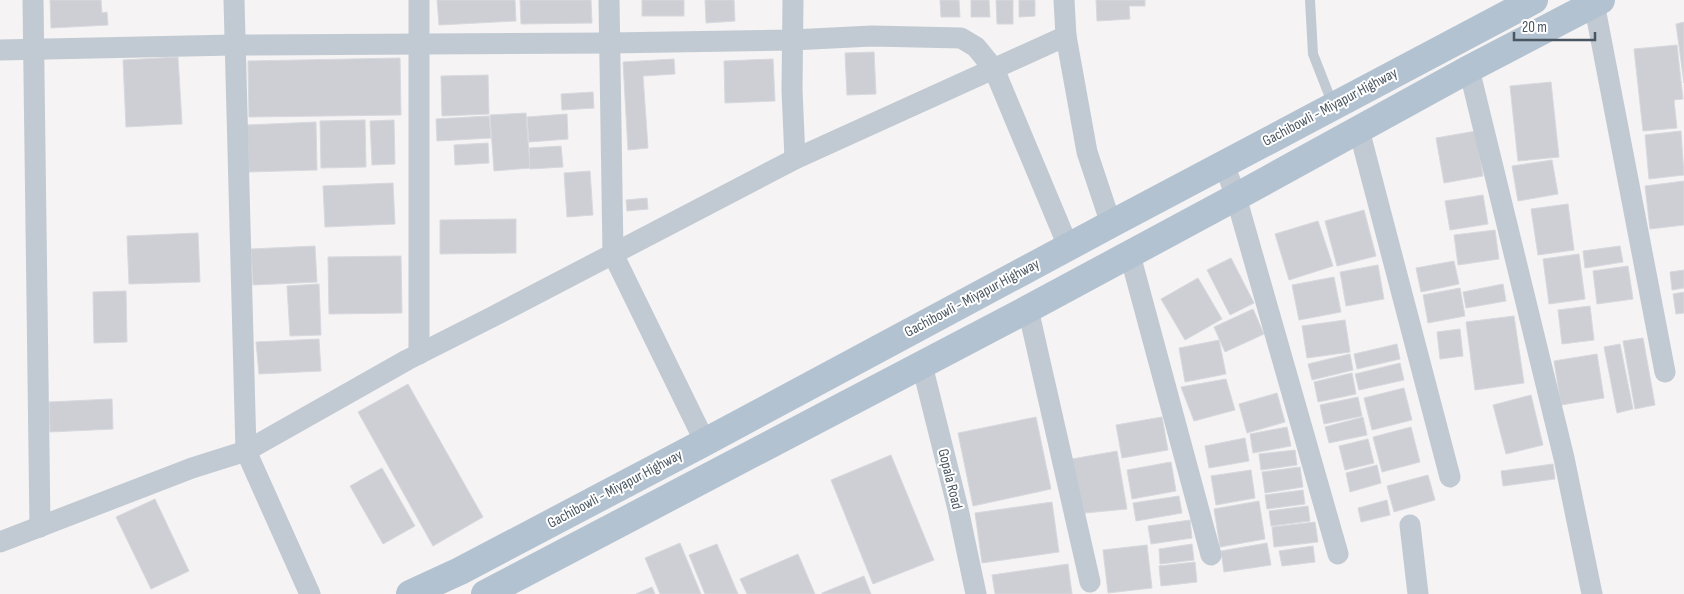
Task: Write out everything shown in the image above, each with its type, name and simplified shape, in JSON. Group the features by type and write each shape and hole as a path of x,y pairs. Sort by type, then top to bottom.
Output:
{"main road":[{"name":"Gachibowli - Miyapur Highway","path":"410,594 460,571 705,442 1068,246 1534,0"},
{"path":"485,594 1130,255 1468,69 1598,2"}],"street":[{"path":"32,0 40,527"},
{"path":"234,0 246,451 310,594"},
{"path":"419,0 419,354"},
{"path":"608,0 613,254 705,442"},
{"path":"793,0 792,40 795,158"},
{"path":"1064,0 1066,36 1087,152 1110,224"},
{"path":"1598,2 1665,372"},
{"path":"0,50 234,44 609,43 792,40 872,36 961,38 976,47 994,69 1068,246"},
{"path":"0,542 192,468 246,451 419,354 795,158 1066,36"},
{"path":"1468,69 1564,458 1592,594"},
{"path":"1359,130 1450,477"},
{"path":"1224,164 1236,198 1338,554"},
{"path":"1130,255 1211,555"},
{"path":"1028,309 1090,582"},
{"name":"Gopala Road","path":"922,365 958,509 976,594"},
{"path":"1410,526 1418,594"}],"lane":[{"path":"1310,0 1313,54 1333,106"}],"building":[{"path":"50,0 101,0 102,13 107,12 108,25 51,28"},
{"path":"437,0 515,0 516,21 439,25"},
{"path":"520,0 591,0 592,23 521,24"},
{"path":"642,0 684,0 684,16 642,16"},
{"path":"705,0 734,0 735,21 706,23"},
{"path":"940,0 959,0 960,17 941,17"},
{"path":"971,0 989,0 990,17 971,17"},
{"path":"996,0 1013,0 1013,24 997,24"},
{"path":"1019,0 1035,0 1035,16 1019,17"},
{"path":"1096,0 1145,0 1145,6 1129,6 1130,19 1097,21"},
{"path":"1684,22 1684,83 1676,24"},
{"path":"1677,45 1683,99 1674,100 1677,128 1643,131 1634,49"},
{"path":"874,52 876,94 847,95 845,53"},
{"path":"178,57 182,124 126,127 123,60"},
{"path":"400,58 401,115 249,117 248,61"},
{"path":"674,59 675,74 643,76 648,148 628,150 623,62"},
{"path":"773,59 775,101 725,103 724,61"},
{"path":"488,75 489,114 442,116 441,76"},
{"path":"1551,82 1559,157 1518,161 1510,86"},
{"path":"593,92 594,108 562,110 561,94"},
{"path":"526,113 530,168 494,171 490,115"},
{"path":"567,114 568,139 529,142 527,117"},
{"path":"489,116 491,138 437,141 436,119"},
{"path":"365,120 366,167 321,168 320,121"},
{"path":"394,120 395,164 372,165 370,121"},
{"path":"316,122 317,170 249,172 247,125"},
{"path":"1476,131 1483,176 1444,183 1436,138"},
{"path":"1681,131 1684,175 1649,179 1645,135"},
{"path":"488,143 489,163 455,165 454,145"},
{"path":"561,146 563,167 530,169 529,148"},
{"path":"1552,160 1558,194 1518,201 1512,166"},
{"path":"590,171 593,215 567,217 564,173"},
{"path":"1684,181 1684,225 1650,229 1645,186"},
{"path":"393,183 395,224 325,227 323,186"},
{"path":"1483,195 1488,224 1450,230 1445,201"},
{"path":"647,198 648,209 627,211 626,200"},
{"path":"1568,204 1574,250 1538,255 1531,209"},
{"path":"1364,210 1376,256 1337,266 1325,221"},
{"path":"516,219 516,253 440,254 440,220"},
{"path":"1318,221 1333,266 1289,280 1275,234"},
{"path":"1495,230 1499,259 1458,265 1454,235"},
{"path":"198,233 200,282 129,284 127,236"},
{"path":"315,246 317,282 253,285 251,249"},
{"path":"1620,246 1623,262 1585,268 1583,251"},
{"path":"1579,254 1585,299 1549,304 1543,259"},
{"path":"401,256 402,313 329,314 328,257"},
{"path":"1231,258 1254,303 1230,315 1207,270"},
{"path":"1454,261 1459,284 1421,292 1416,268"},
{"path":"1378,265 1384,299 1346,306 1340,272"},
{"path":"1628,266 1633,299 1597,304 1593,271"},
{"path":"1684,270 1684,288 1672,290 1670,272"},
{"path":"1334,277 1341,312 1299,320 1292,285"},
{"path":"1198,278 1222,319 1185,340 1161,299"},
{"path":"319,284 321,335 290,336 287,286"},
{"path":"1503,284 1506,301 1466,308 1463,292"},
{"path":"1460,288 1465,316 1428,323 1423,295"},
{"path":"126,291 127,342 94,343 93,292"},
{"path":"1684,292 1684,313 1676,314 1673,294"},
{"path":"1590,306 1594,340 1562,344 1558,310"},
{"path":"1253,309 1264,334 1225,352 1214,327"},
{"path":"1514,316 1524,383 1475,390 1466,322"},
{"path":"1345,320 1350,352 1307,358 1302,326"},
{"path":"1460,329 1463,356 1440,359 1437,332"},
{"path":"1643,338 1655,405 1635,409 1623,341"},
{"path":"319,339 321,371 259,374 256,342"},
{"path":"1219,340 1226,374 1185,382 1179,348"},
{"path":"1397,344 1400,359 1357,369 1354,354"},
{"path":"1620,344 1633,409 1617,413 1604,347"},
{"path":"1350,354 1353,370 1312,380 1308,364"},
{"path":"1597,354 1604,398 1561,405 1554,361"},
{"path":"1400,363 1404,380 1359,390 1355,374"},
{"path":"1352,373 1356,394 1318,402 1314,382"},
{"path":"1226,379 1235,410 1194,421 1181,387"},
{"path":"408,384 483,517 433,546 358,412"},
{"path":"1404,388 1412,420 1372,430 1364,398"},
{"path":"1277,393 1285,422 1247,433 1239,404"},
{"path":"1531,395 1543,445 1506,454 1493,405"},
{"path":"1358,397 1362,416 1324,424 1320,405"},
{"path":"112,399 113,429 50,432 49,402"},
{"path":"1036,417 1051,489 973,506 958,433"},
{"path":"1162,417 1168,450 1122,458 1116,425"},
{"path":"1363,417 1367,435 1329,443 1325,427"},
{"path":"1287,427 1291,446 1253,453 1250,434"},
{"path":"1411,427 1420,462 1382,472 1373,437"},
{"path":"1245,438 1249,461 1209,468 1205,446"},
{"path":"1368,439 1374,463 1345,470 1339,446"},
{"path":"1295,450 1297,465 1261,470 1259,454"},
{"path":"1117,451 1127,509 1085,513 1072,459"},
{"path":"891,455 934,560 873,584 831,480"},
{"path":"1171,462 1176,491 1132,499 1127,470"},
{"path":"1553,464 1555,479 1503,486 1501,471"},
{"path":"1377,465 1381,483 1350,492 1346,473"},
{"path":"1300,467 1303,487 1265,493 1262,472"},
{"path":"382,468 415,526 383,544 350,486"},
{"path":"1251,470 1255,498 1216,505 1211,476"},
{"path":"1428,475 1435,500 1394,512 1387,486"},
{"path":"1303,490 1305,504 1267,509 1265,495"},
{"path":"1179,496 1182,513 1136,521 1133,503"},
{"path":"155,499 189,571 151,589 116,517"},
{"path":"1387,500 1390,515 1361,522 1358,508"},
{"path":"1259,501 1265,539 1220,547 1214,509"},
{"path":"1052,502 1059,552 982,563 975,513"},
{"path":"1308,506 1310,521 1271,526 1269,511"},
{"path":"1190,520 1192,538 1151,544 1148,526"},
{"path":"1315,522 1318,542 1274,547 1272,527"},
{"path":"680,543 701,594 660,594 645,558"},
{"path":"1267,543 1271,565 1224,572 1221,551"},
{"path":"717,544 738,594 705,594 689,555"},
{"path":"1192,544 1194,560 1160,564 1159,549"},
{"path":"1147,545 1152,588 1108,593 1103,550"},
{"path":"1313,546 1315,562 1282,566 1279,551"},
{"path":"798,554 815,594 747,594 740,579"},
{"path":"1195,562 1197,582 1161,586 1159,566"},
{"path":"1068,564 1072,594 995,594 992,575"},
{"path":"864,576 871,594 822,594 822,593"},
{"path":"652,587 655,594 636,594"}]}
